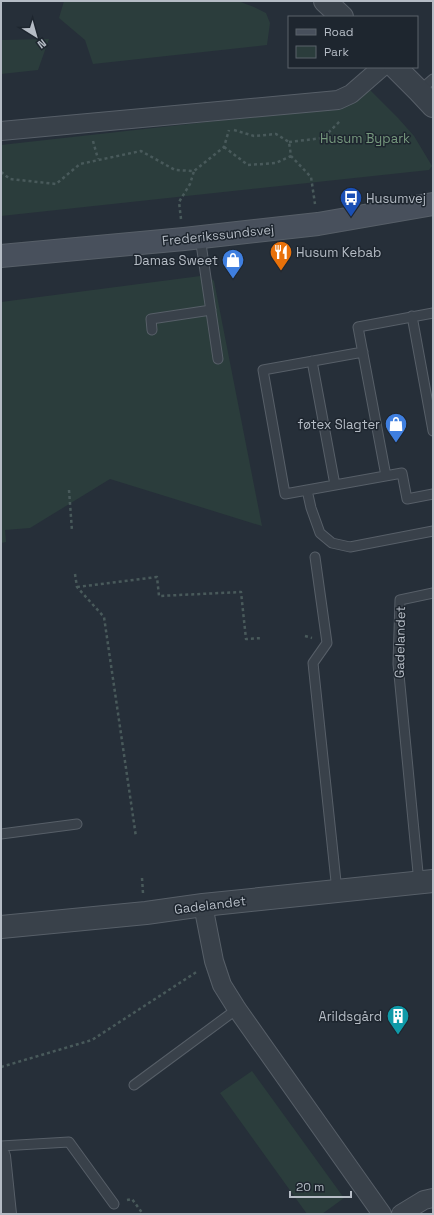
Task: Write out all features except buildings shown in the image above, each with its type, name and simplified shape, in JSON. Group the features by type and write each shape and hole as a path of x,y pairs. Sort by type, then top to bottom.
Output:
{"main road":[{"name":"Frederikssundsvej","path":"1,256 192,238 318,224 433,204"}],"street":[{"path":"326,1 341,16"},
{"path":"1,131 338,100 351,94 381,68"},
{"path":"396,68 428,92"},
{"name":"Gadelandet","path":"1,927 146,913 203,905 426,882"},
{"path":"203,905 214,961 222,984 237,1010 382,1214"},
{"path":"1,1156 7,1214"},
{"path":"401,1214 424,1200 433,1198"}],"lane":[{"path":"192,238 210,310 218,359"},
{"path":"152,330 151,319 210,310"},
{"path":"386,476 358,326 433,312"},
{"path":"412,316 433,431"},
{"path":"363,352 263,370 285,494 402,473 407,499 433,494"},
{"path":"312,361 334,485"},
{"path":"307,490 311,508 320,533 332,543 350,547 433,531"},
{"path":"316,557 327,643 313,663 337,891"},
{"name":"Gadelandet","path":"426,882 398,664 400,600 433,593"},
{"path":"1,834 77,824"},
{"path":"134,1085 237,1010"},
{"path":"1,1146 70,1142 114,1204"}],"path":[{"path":"192,238 180,202 190,184 194,171 224,147 229,128 254,136 276,134 289,142 323,138 347,113 338,100"},
{"path":"289,142 291,156 311,177 318,224"},
{"path":"224,147 248,165 276,163 291,156"},
{"path":"1,172 10,179 56,184 80,164 141,151 174,170 194,171"},
{"path":"69,490 72,531"},
{"path":"75,574 76,587 104,617 136,837"},
{"path":"76,587 157,577 159,596 242,592 246,639 262,638"},
{"path":"1,1067 92,1040 214,961"}],"green space":[{"path":"64,1 238,1 266,13 270,23 267,45 93,64 85,40 59,18"},
{"path":"49,39 38,70 1,74 1,40"},
{"name":"Husum Bypark","path":"369,89 414,136 432,166 429,170 1,216 1,145 332,108"},
{"path":"208,275 214,281 262,526 110,479 30,528 5,530 6,542 1,543 1,302"},
{"path":"252,1071 344,1198 322,1214 307,1214 220,1093"}],"place":[{"name":"Husumvej","path":"351,218"},
{"name":"Husum Kebab","path":"281,272"},
{"name":"Damas Sweet","path":"233,280"},
{"name":"føtex Slagter","path":"396,444"},
{"name":"Arildsgård","path":"398,1036"}]}
